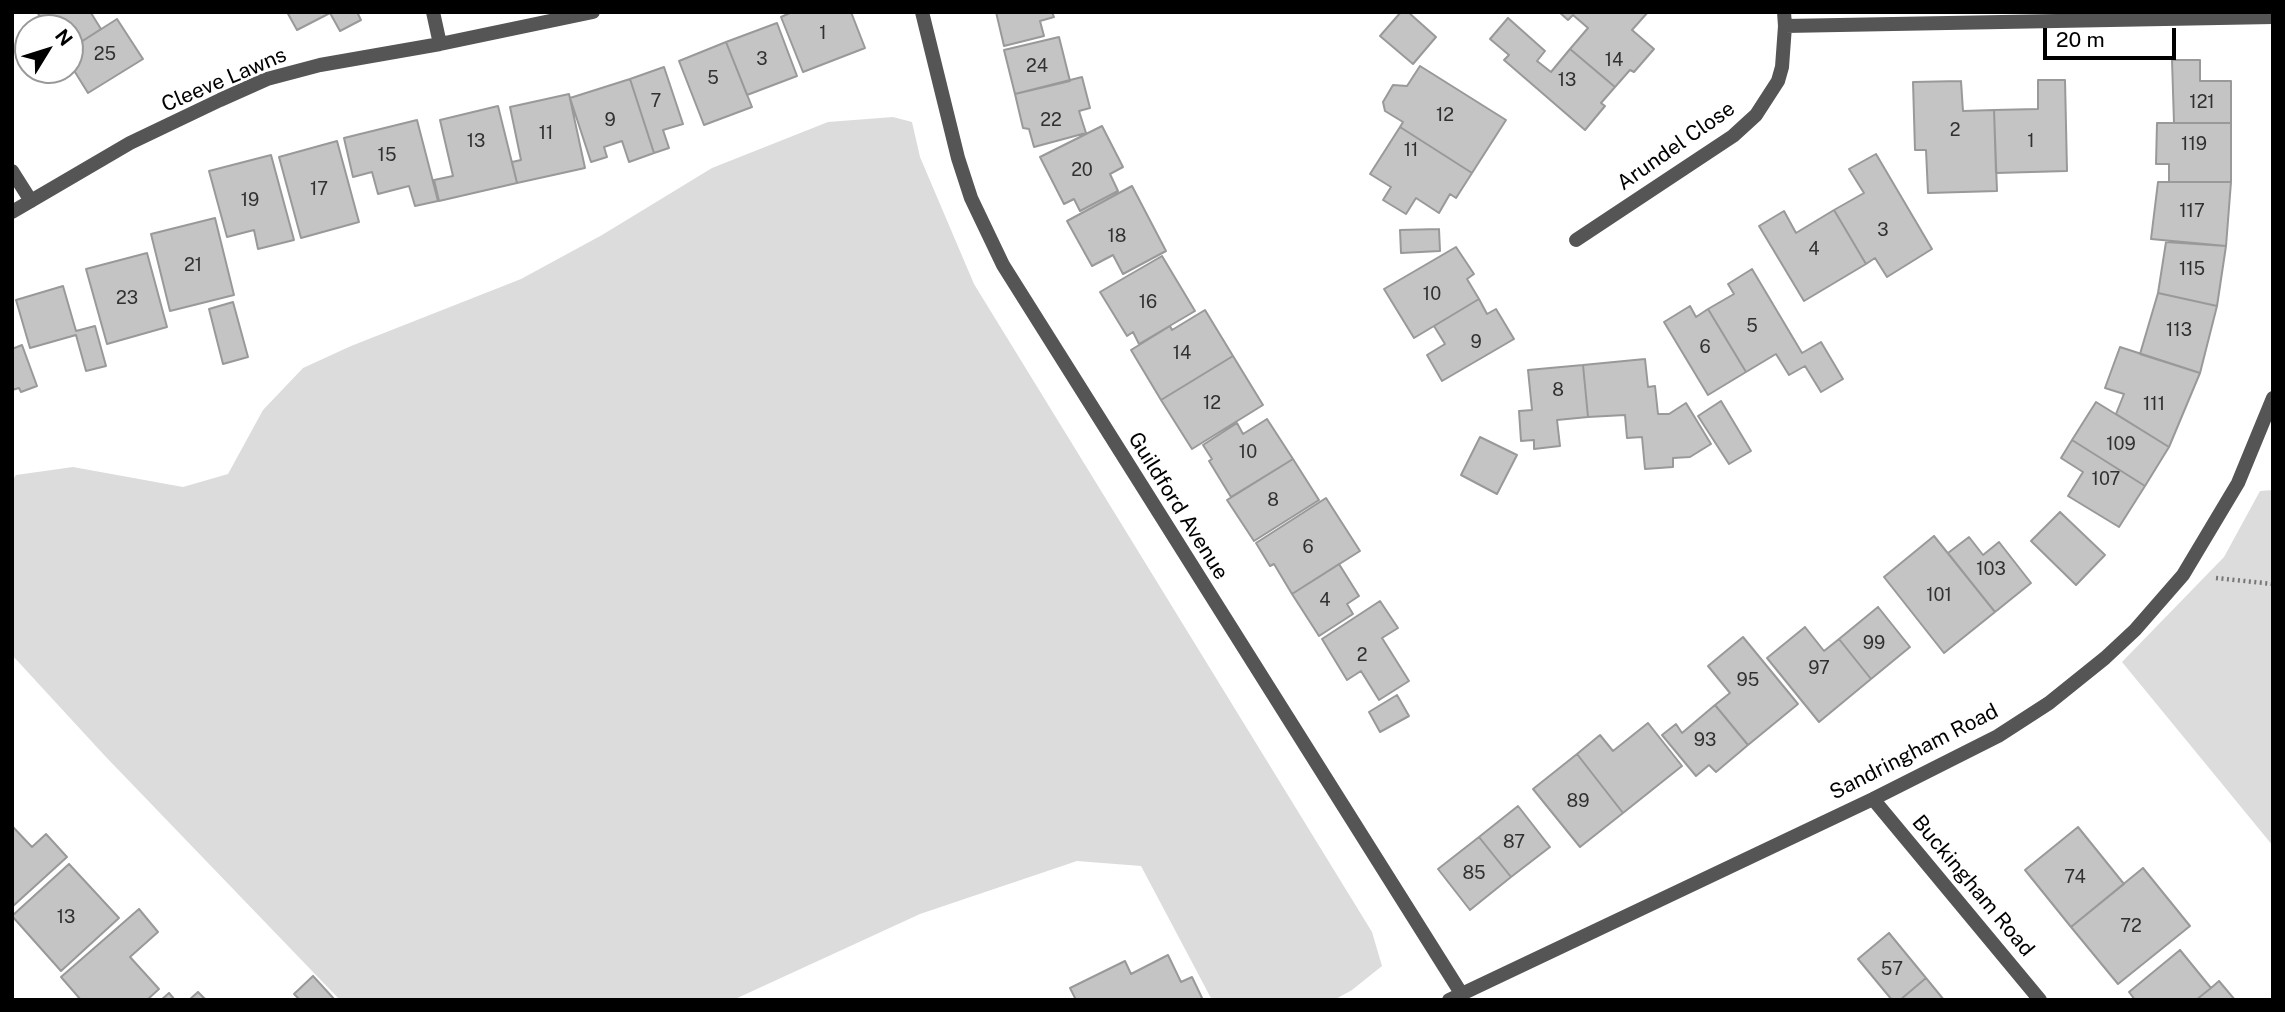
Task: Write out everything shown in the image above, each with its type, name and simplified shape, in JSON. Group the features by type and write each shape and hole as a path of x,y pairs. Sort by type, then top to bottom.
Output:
{"street":[{"path":"433,12 440,44"},
{"name":"Cleeve Lawns","path":"12,212 131,144 267,79 320,65 440,44 593,12"},
{"name":"Guildford Avenue","path":"922,12 958,158 971,198 1003,265 1455,997"},
{"name":"Arundel Close","path":"1576,240 1733,136 1756,115 1777,81 1782,67 1784,19 2273,17"},
{"path":"12,171 31,201"},
{"name":"Sandringham Road","path":"1455,997 1873,799 1998,736 2049,703 2105,658 2183,575 2238,483 2273,398"},
{"name":"Buckingham Road","path":"1873,799 2040,1000"}],"path":[{"path":"2183,575 2273,584"}],"shaded area":[{"path":"893,117 912,122 920,157 974,284 1372,932 1382,966 1352,990 1334,1000 1212,1000 1141,866 1077,861 920,914 733,1000 340,1000 105,756 12,655 12,481 16,475 73,467 183,487 228,474 263,410 303,368 351,346 521,279 602,235 712,168 828,122"},
{"path":"2273,490 2273,846 2122,662 2224,557 2260,491"}],"building":[{"path":"37,12 93,12 91,13 101,29 84,40 84,14"},
{"path":"287,12 357,12 361,20 340,31 330,13 297,30"},
{"path":"792,12 851,12 865,48 803,72 781,17"},
{"path":"996,12 1052,12 1054,17 1040,21 1044,36 1004,46"},
{"path":"1401,12 1408,12 1436,37 1413,64 1380,36"},
{"path":"1559,12 1648,12 1632,30 1654,49 1634,72 1630,70 1615,87 1570,49 1588,28 1573,15 1568,20"},
{"path":"1508,18 1545,51 1537,61 1551,72 1570,49 1615,87 1601,103 1605,106 1585,130 1504,60 1509,55 1490,39"},
{"path":"117,19 143,59 88,93 82,84 84,40"},
{"path":"777,23 797,76 747,95 726,42"},
{"path":"1059,37 1070,81 1015,94 1004,50"},
{"path":"726,42 752,107 704,125 679,61"},
{"path":"2172,60 2200,60 2200,81 2231,81 2231,123 2174,123"},
{"path":"1420,66 1506,120 1472,173 1400,127 1403,122 1385,111 1383,102 1393,85 1407,86"},
{"path":"664,67 683,124 663,130 669,148 654,153 630,79"},
{"path":"1082,77 1090,108 1079,111 1086,133 1034,147 1029,129 1023,128 1015,94"},
{"path":"630,79 654,153 629,162 622,141 604,147 607,157 591,162 570,98"},
{"path":"2038,80 2065,80 2067,171 1996,173 1994,110 2038,109"},
{"path":"1961,81 1963,111 1994,110 1997,191 1928,193 1926,150 1915,150 1913,82"},
{"path":"569,94 585,168 517,183 512,162 521,160 510,107"},
{"path":"498,106 517,183 439,201 434,180 453,176 440,120"},
{"path":"417,120 438,201 415,206 409,186 378,194 372,172 353,177 344,138"},
{"path":"2157,123 2231,123 2231,182 2169,182 2169,164 2156,164"},
{"path":"1102,126 1123,167 1110,174 1118,191 1080,211 1074,199 1064,204 1040,157"},
{"path":"1400,127 1472,173 1456,198 1450,194 1439,213 1416,198 1406,214 1383,200 1391,187 1370,174"},
{"path":"337,141 359,222 301,238 279,157"},
{"path":"1876,154 1932,249 1887,277 1875,258 1866,264 1834,210 1864,193 1849,169"},
{"path":"271,155 294,240 258,249 254,230 227,237 209,171"},
{"path":"2158,182 2231,182 2226,246 2151,239"},
{"path":"1132,186 1166,251 1123,274 1113,255 1092,266 1067,221"},
{"path":"1834,210 1866,264 1804,301 1759,226 1784,211 1796,233"},
{"path":"215,218 234,295 170,311 151,234"},
{"path":"1439,229 1440,251 1401,253 1400,230"},
{"path":"2166,242 2226,246 2217,306 2158,293"},
{"path":"1456,247 1474,274 1467,279 1479,299 1414,338 1384,289"},
{"path":"147,253 167,327 107,344 86,269"},
{"path":"1162,256 1195,311 1139,344 1133,332 1127,336 1100,292"},
{"path":"1752,269 1802,353 1821,342 1843,379 1821,392 1805,366 1789,375 1776,354 1746,372 1708,309 1734,294 1728,284"},
{"path":"63,286 76,331 95,326 106,366 86,371 76,335 30,348 16,300"},
{"path":"2158,293 2217,306 2200,373 2140,354"},
{"path":"1479,299 1487,314 1496,309 1514,339 1442,381 1427,355 1445,344 1434,326"},
{"path":"233,302 248,357 223,364 209,309"},
{"path":"1690,306 1696,317 1708,309 1746,372 1708,395 1664,322"},
{"path":"1205,310 1233,356 1161,400 1131,350 1170,326 1172,330"},
{"path":"22,345 37,386 21,392 19,388 12,390 12,349"},
{"path":"2120,347 2200,373 2169,447 2116,414 2124,394 2105,388"},
{"path":"1233,356 1263,405 1192,449 1161,400"},
{"path":"1645,359 1648,387 1655,386 1658,414 1669,414 1686,403 1711,444 1690,457 1673,458 1673,467 1645,469 1642,437 1627,438 1625,415 1588,417 1583,365"},
{"path":"1583,365 1588,417 1557,420 1560,446 1534,449 1534,440 1521,441 1519,411 1532,410 1528,370"},
{"path":"1721,401 1751,451 1729,464 1698,416"},
{"path":"2096,402 2169,447 2145,486 2072,440"},
{"path":"1267,419 1293,459 1231,497 1209,461 1212,459 1203,445 1237,423 1243,434"},
{"path":"1480,437 1517,455 1497,494 1461,475"},
{"path":"2072,440 2145,486 2119,527 2068,496 2083,472 2061,458"},
{"path":"1293,459 1319,500 1254,541 1227,500"},
{"path":"1326,498 1360,551 1292,594 1274,564 1270,566 1256,543"},
{"path":"2060,512 2105,555 2076,585 2031,541"},
{"path":"1934,536 1995,612 1944,653 1884,577"},
{"path":"1969,537 1983,555 1999,542 2031,583 1995,612 1948,553"},
{"path":"1339,564 1359,596 1347,604 1353,614 1319,636 1292,594"},
{"path":"1380,601 1398,628 1382,638 1409,681 1379,700 1361,671 1347,680 1322,639"},
{"path":"1878,607 1910,647 1871,679 1839,639"},
{"path":"1805,627 1824,651 1839,639 1871,679 1819,722 1767,658"},
{"path":"1743,637 1798,704 1748,745 1715,705 1730,693 1708,666"},
{"path":"1397,695 1409,716 1380,732 1369,712"},
{"path":"1715,705 1748,745 1716,772 1709,765 1696,776 1662,735 1676,724 1682,733"},
{"path":"1648,723 1682,766 1623,813 1577,754 1600,735 1613,751"},
{"path":"1577,754 1623,813 1580,847 1533,789"},
{"path":"1518,806 1550,847 1511,877 1479,837"},
{"path":"12,826 32,847 46,834 67,857 12,907"},
{"path":"2078,827 2124,884 2071,927 2025,870"},
{"path":"1479,837 1511,877 1470,910 1438,869"},
{"path":"69,864 119,918 61,971 12,916"},
{"path":"2143,868 2190,926 2118,984 2071,927"},
{"path":"139,909 158,932 130,957 159,989 147,1000 81,1000 61,977"},
{"path":"1889,933 1926,978 1900,1000 1892,1000 1858,959"},
{"path":"2180,950 2211,988 2196,1000 2135,1000 2129,992"},
{"path":"1168,955 1181,982 1192,977 1203,1000 1076,1000 1070,988 1125,961 1131,974"},
{"path":"313,976 335,1000 300,1000 294,994"},
{"path":"1926,978 1944,1000 1900,1000"},
{"path":"2219,981 2235,1000 2196,1000 2211,988"},
{"path":"198,992 206,1000 189,1000"},
{"path":"169,993 175,1000 161,1000"}]}
